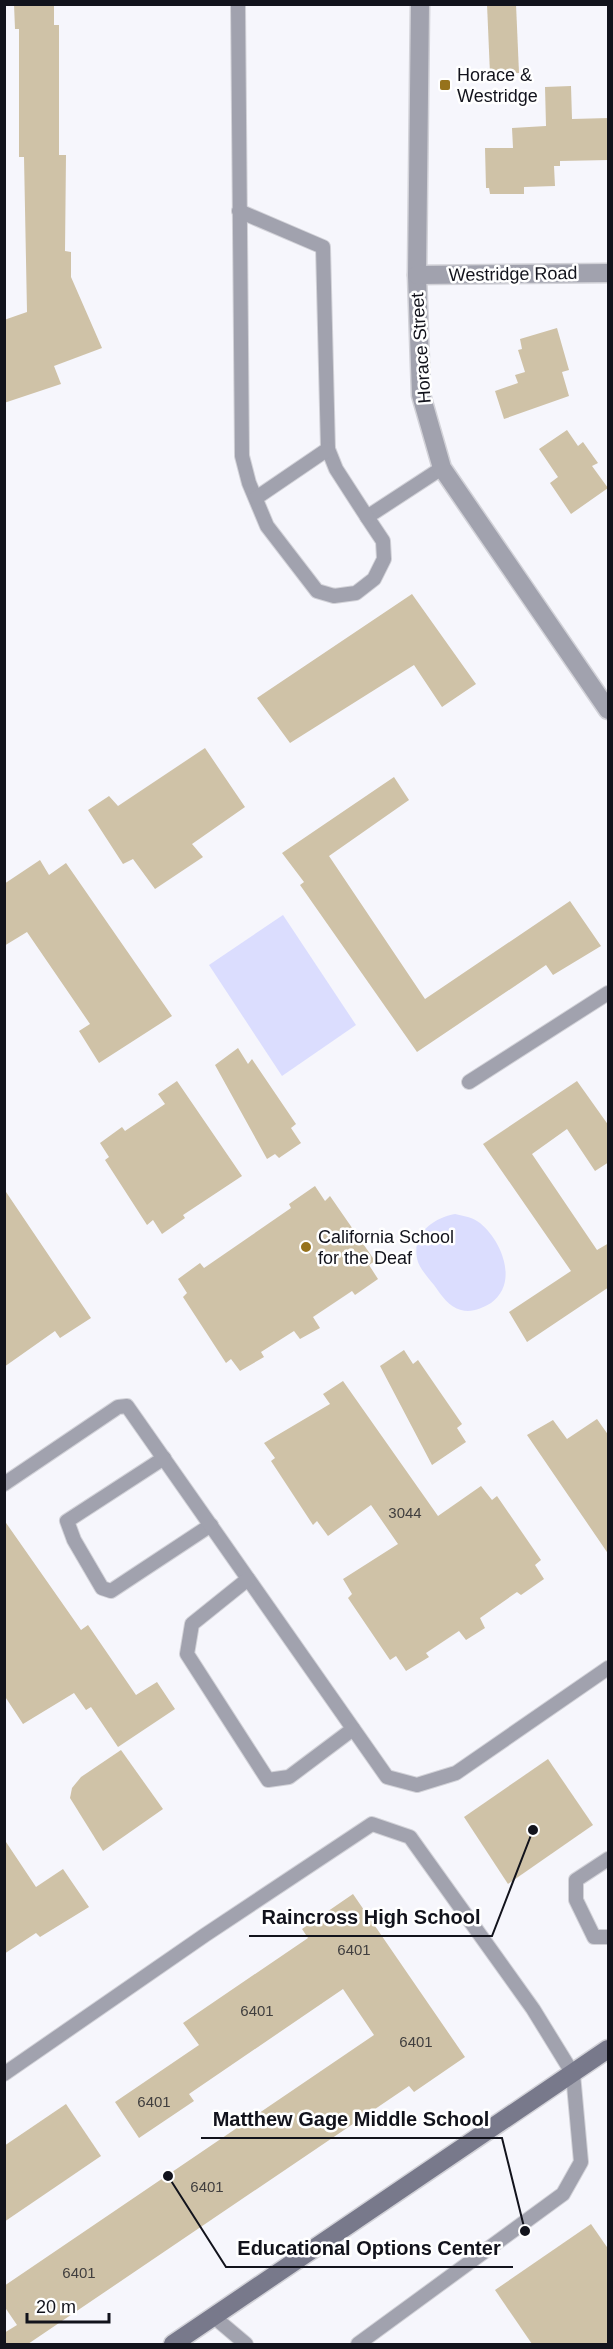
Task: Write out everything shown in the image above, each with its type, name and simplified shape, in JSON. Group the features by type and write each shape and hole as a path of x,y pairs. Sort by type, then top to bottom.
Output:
{"street":[{"name":"Horace Street","path":"420,4 417,275 421,396 442,468 609,710"},
{"name":"Westridge Road","path":"417,275 609,273"},
{"path":"173,2344 609,2049"}],"lane":[{"path":"238,4 239,210 242,456 267,526 317,591 334,596 356,593 374,579 384,559 382,541 336,469 328,449 323,247 239,210"},
{"path":"256,498 328,449"},
{"path":"367,516 442,468"},
{"path":"469,1082 609,993"},
{"path":"4,1484 118,1407 128,1406 387,1777 417,1785 456,1773 609,1668"},
{"path":"164,1458 67,1521 74,1540 102,1588 111,1590 211,1525"},
{"path":"248,1579 192,1624 187,1654 268,1780 289,1777 353,1729"},
{"path":"4,2074 205,1935 372,1824 410,1837 533,2009 573,2074 581,2162 563,2194 358,2344"},
{"path":"609,1859 576,1880 576,1900 594,1936 609,1937"},
{"path":"214,2317 246,2344"}],"shaded area":[{"path":"283,915 356,1025 282,1076 209,965"},
{"path":"455,1214 480,1223 495,1240 504,1262 506,1274 499,1295 491,1303 473,1310 461,1310 442,1297 421,1268 416,1253 420,1236 431,1224"}],"building":[{"path":"14,4 54,4 54,25 59,25 59,155 66,155 65,251 71,252 71,277 102,348 54,366 61,384 4,403 4,320 27,312 24,157 19,157 19,29 15,29"},
{"path":"487,4 516,4 519,73 490,74"},
{"path":"571,86 572,119 609,118 609,160 560,161 560,166 554,166 555,186 524,187 524,194 490,194 489,188 486,188 485,148 513,148 512,128 546,126 545,87"},
{"path":"557,328 569,370 562,372 569,396 504,419 495,391 518,383 515,375 525,372 518,350 522,349 520,339"},
{"path":"567,430 578,446 583,442 598,463 592,466 608,488 571,514 550,483 558,477 539,449"},
{"path":"412,594 476,684 442,707 414,665 290,743 257,698"},
{"path":"205,748 245,807 192,844 203,857 155,889 133,859 123,864 88,810 109,796 118,806"},
{"path":"394,777 409,800 329,856 425,999 570,901 601,946 553,975 546,965 417,1052 300,885 304,882 282,853"},
{"path":"40,860 49,875 66,863 172,1016 99,1063 79,1031 90,1024 27,932 4,946 4,884"},
{"path":"238,1048 248,1064 252,1059 296,1124 291,1128 301,1143 279,1158 275,1154 267,1159 215,1065"},
{"path":"177,1081 242,1176 183,1215 185,1218 162,1234 153,1220 147,1225 105,1160 109,1157 100,1143 122,1127 125,1131 165,1104 158,1094"},
{"path":"577,1081 609,1126 609,1162 595,1171 567,1129 532,1154 597,1250 609,1243 609,1287 527,1342 509,1312 571,1271 483,1144"},
{"path":"315,1186 325,1201 330,1196 375,1261 369,1265 378,1279 355,1295 352,1291 313,1317 320,1328 300,1339 294,1331 261,1352 264,1357 240,1371 231,1359 226,1363 183,1297 187,1293 178,1279 200,1263 204,1268 291,1208 289,1204"},
{"path":"4,1189 91,1318 60,1338 55,1331 4,1367"},
{"path":"404,1350 413,1364 418,1360 462,1424 457,1428 466,1442 432,1465 380,1366"},
{"path":"343,1381 438,1516 481,1486 492,1500 497,1496 541,1560 535,1565 544,1579 521,1595 517,1592 480,1618 485,1628 466,1640 459,1631 426,1653 429,1657 406,1671 396,1656 390,1660 348,1598 352,1594 343,1579 398,1544 371,1505 328,1536 317,1521 313,1525 271,1461 275,1458 264,1443 330,1404 323,1394"},
{"path":"597,1419 609,1436 609,1555 527,1435 553,1420 567,1439"},
{"path":"4,1520 81,1630 88,1625 136,1695 157,1682 175,1709 118,1747 91,1707 86,1710 74,1693 23,1724 4,1695"},
{"path":"121,1750 163,1809 103,1851 70,1798 72,1788 81,1777"},
{"path":"548,1759 593,1825 508,1884 464,1817"},
{"path":"4,1839 36,1887 63,1869 89,1907 40,1937 36,1933 4,1954"},
{"path":"353,1894 465,2057 414,2092 409,2086 28,2344 4,2344 4,2333 17,2325 4,2306 4,2286 374,2035 343,1989 189,2094 194,2101 139,2138 115,2102 199,2045 183,2023 308,1938 302,1929"},
{"path":"66,2104 101,2156 4,2222 4,2146"},
{"path":"591,2224 609,2250 609,2344 532,2344 495,2290"}],"place":[{"name":"Horace & Westridge","path":"445,85"},
{"name":"California School for the Deaf","path":"306,1247"},
{"name":"Raincross High School","path":"533,1830"},
{"name":"Educational Options Center","path":"168,2176"},
{"name":"Matthew Gage Middle School","path":"525,2231"}]}
